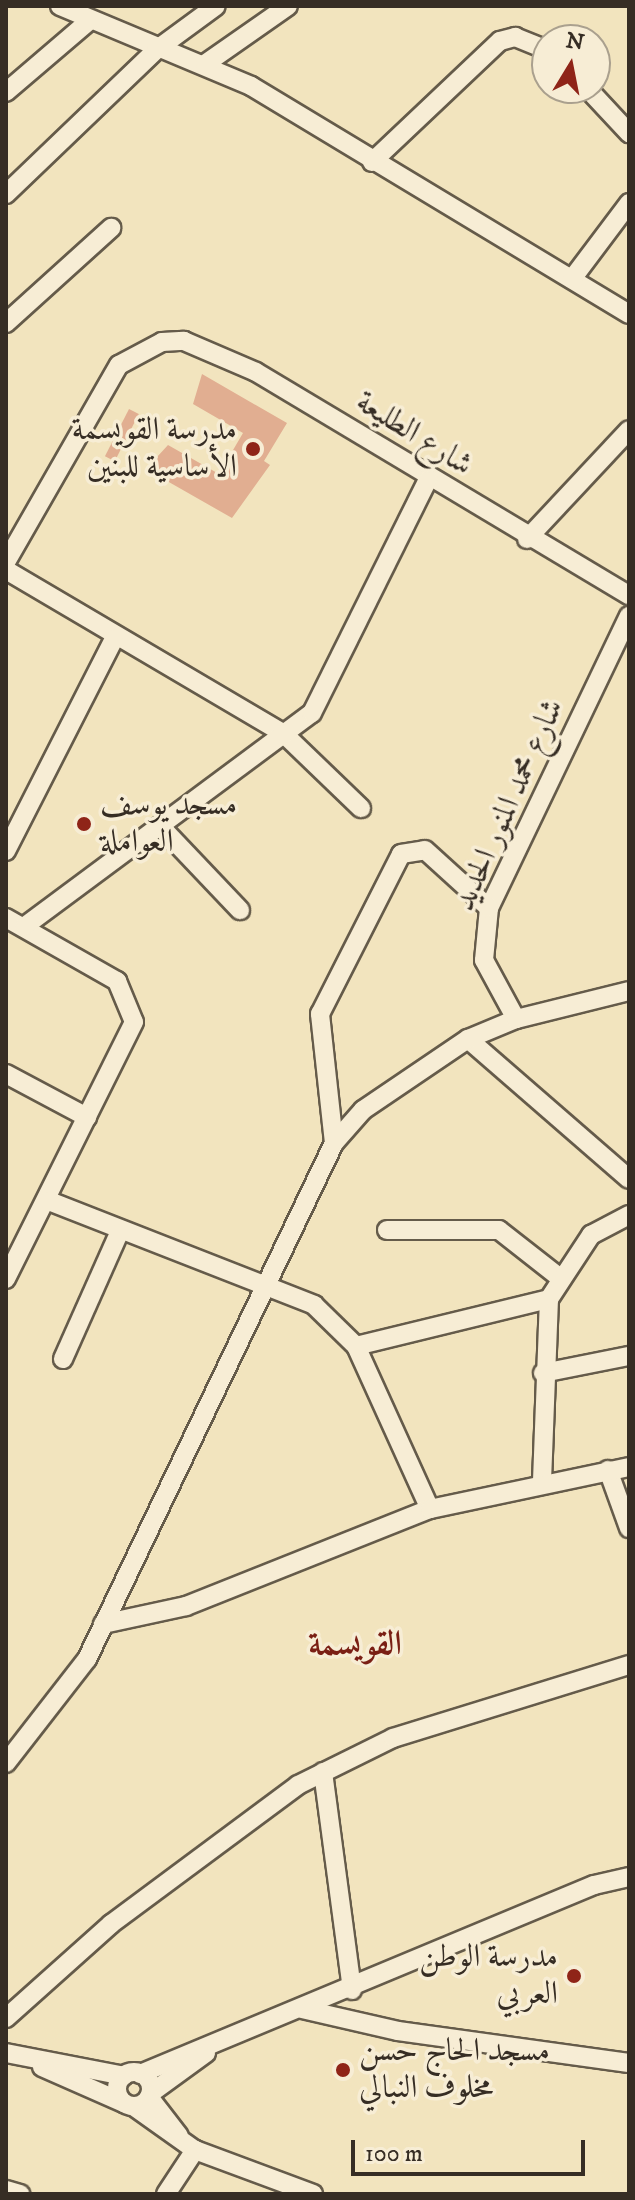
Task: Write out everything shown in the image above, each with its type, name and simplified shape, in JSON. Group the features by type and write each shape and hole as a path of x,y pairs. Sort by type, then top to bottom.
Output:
{"street":[{"path":"60,6 156,50 205,64 629,314"},
{"path":"6,194 156,50 216,6"},
{"path":"205,64 288,6"},
{"path":"6,92 89,21"},
{"path":"372,162 500,41 515,37 531,44"},
{"path":"602,104 629,133"},
{"path":"572,279 629,203"},
{"path":"6,323 111,228"},
{"name":"شارع الطليعة","path":"6,562 103,386 119,365 162,342 210,347 527,539 629,595"},
{"path":"527,539 629,430"},
{"path":"25,926 163,829 312,713 428,479"},
{"path":"6,570 114,639 284,734 361,808"},
{"name":"شارع محمد المنور الحديد","path":"516,1019 489,980 483,948 489,908 629,616"},
{"path":"6,851 114,639"},
{"path":"163,829 240,910"},
{"path":"334,1143 320,1014 401,854 425,850 489,908"},
{"path":"6,918 25,926 117,981 132,1003 134,1022 49,1201 6,1279"},
{"path":"6,1763 61,1701 103,1624 259,1289 334,1143 363,1110 468,1039 516,1019 629,991"},
{"path":"468,1039 629,1179"},
{"path":"6,1074 87,1117"},
{"path":"49,1201 119,1233 259,1289 314,1305 356,1346 430,1509"},
{"path":"542,1481 543,1373 549,1299 559,1277 591,1235 629,1215"},
{"path":"387,1230 499,1230 559,1277"},
{"path":"63,1359 119,1233"},
{"path":"356,1346 549,1299"},
{"path":"543,1373 629,1356"},
{"path":"103,1624 186,1606 430,1509 542,1481 629,1467"},
{"path":"608,1470 629,1528"},
{"path":"6,2018 215,1842 323,1772 393,1738 629,1665"},
{"path":"323,1772 352,1990"},
{"path":"25,2058 132,2075 352,1990 594,1885 629,1877"},
{"path":"302,2009 398,2031 629,2063"},
{"path":"139,2100 218,2044"},
{"path":"6,2053 139,2100 189,2146 313,2194"},
{"path":"132,2075 118,2093 139,2100"},
{"path":"132,2075 139,2100"},
{"path":"166,2194 189,2146"},
{"path":"6,2190 20,2194"}],"building":[{"name":"مدرسة القويسمة الأساسية للبنين","path":"202,374 287,423 264,461 270,465 232,518 146,469 168,445 219,474 243,433 193,404"},
{"path":"129,409 139,414 115,461 105,456"}],"place":[{"name":"مدرسة القويسمة الأساسية للبنين","path":"253,449"},
{"name":"مسجد يوسف العواملة","path":"84,824"},
{"name":"مدرسة الوطن العربي","path":"574,1976"},
{"name":"مسجد الحاج حسن مخلوف النبالي","path":"343,2070"}],"district":[{"name":"القويسمة","path":"355,1645"}]}
